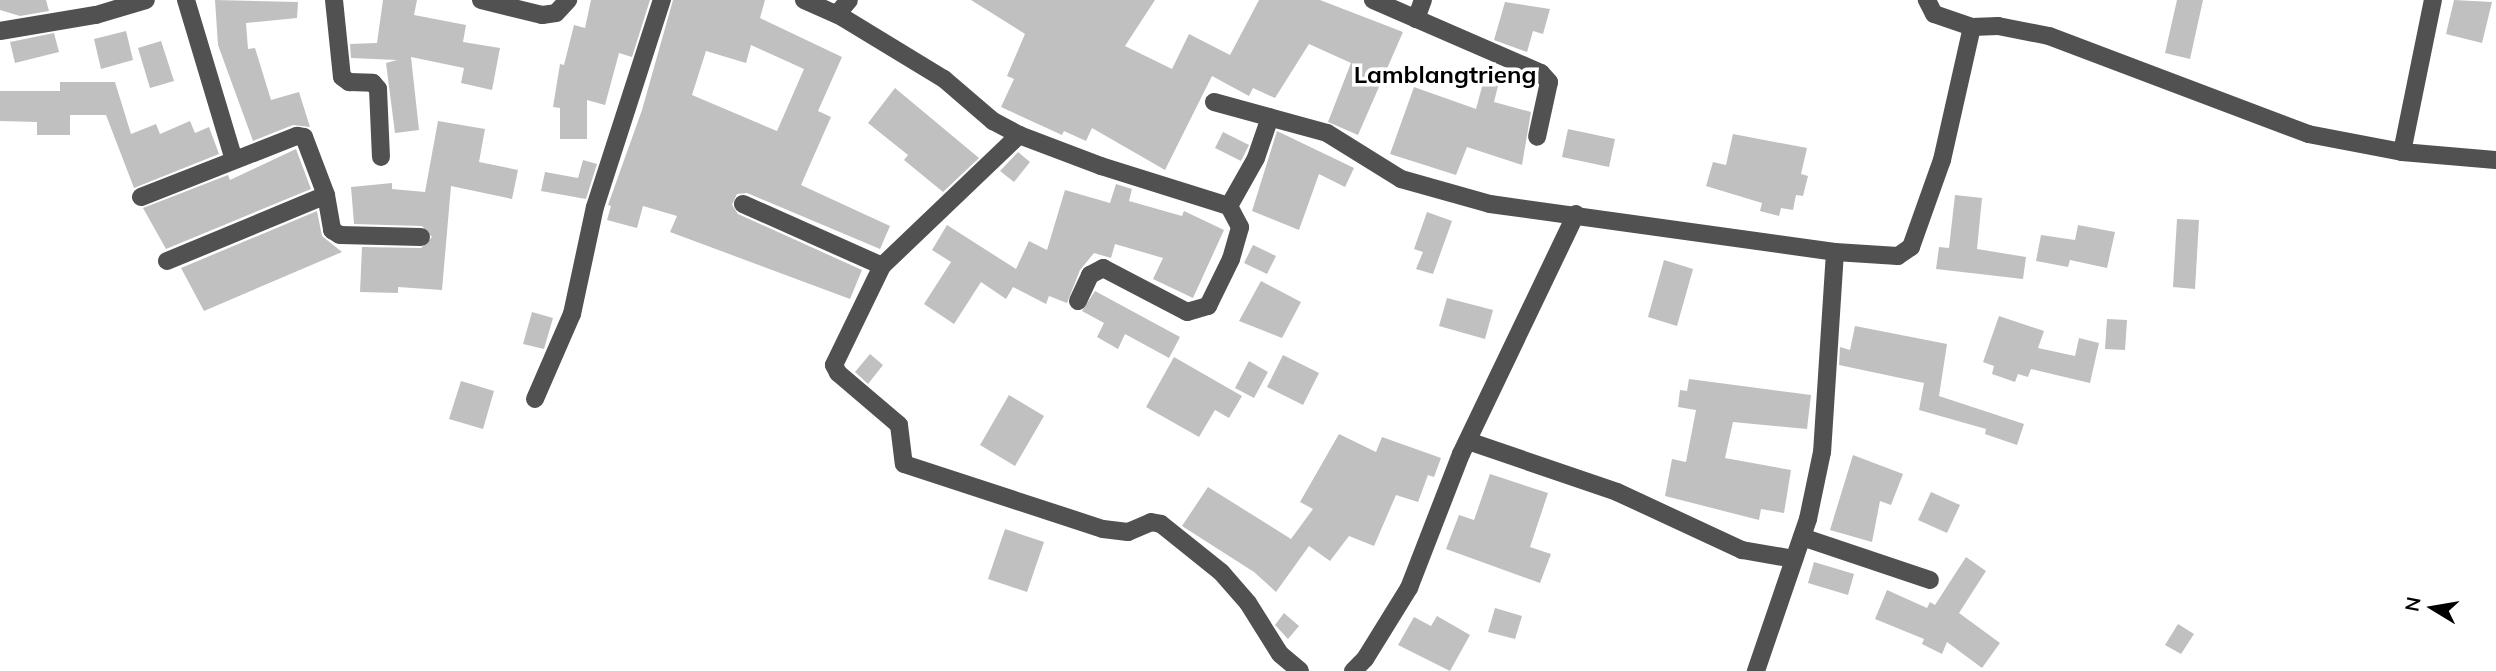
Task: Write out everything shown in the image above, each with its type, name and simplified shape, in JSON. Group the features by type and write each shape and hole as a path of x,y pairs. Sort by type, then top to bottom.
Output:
{"street":[{"path":"0,31 96,15 146,0"},
{"path":"186,0 233,157"},
{"path":"334,0 342,77 349,82 373,83 378,89 381,157"},
{"path":"481,0 542,15 556,13 568,0"},
{"path":"535,399 572,314 595,207 662,0"},
{"path":"804,0 837,14 944,79 993,121 1020,135 1101,166 1229,206 1240,227 1231,259 1208,306 1187,312 1103,268 1090,275 1078,300"},
{"path":"837,14 849,0"},
{"path":"1373,0 1541,73 1549,82 1537,137"},
{"path":"1416,19 1423,0"},
{"path":"1927,0 1934,14 1972,27 1998,26 2049,36 2308,134 2402,152 2496,160"},
{"path":"2402,152 2433,0"},
{"path":"1214,102 1327,134 1401,179 1490,204 1835,252 1898,256 1911,247 1942,160 1972,27"},
{"path":"1229,206 1256,158 1270,117"},
{"path":"1020,135 882,266 834,365 899,425 904,464 1103,529 1128,532 1151,522 1161,524 1221,572 1248,603 1280,654 1300,671"},
{"path":"141,197 233,157 292,137 304,137 326,195 331,230 340,235 421,237"},
{"path":"167,261 326,195"},
{"path":"743,204 882,266"},
{"path":"1353,671 1365,659 1409,588 1468,441 1576,214"},
{"path":"1756,671 1802,537 1822,452 1835,252"},
{"path":"1468,441 1616,492 1734,547 1794,559"},
{"path":"1802,537 1930,580"}],"building":[{"path":"0,0 46,0 49,11 20,16 0,10"},
{"path":"215,0 298,2 297,18 246,23 248,49 255,48 271,100 299,92 310,127 293,125 253,141 218,45"},
{"path":"383,0 417,0 414,15 466,25 463,42 500,48 492,90 461,83 464,68 411,57 419,130 395,133 386,63 397,60 351,58 350,44 377,43"},
{"path":"591,0 650,0 632,57 619,53 605,105 587,100 587,139 560,139 560,108 553,107 560,64 564,65 574,25 585,28"},
{"path":"673,0 765,0 760,18 842,57 818,111 831,117 801,185 890,226 880,249 747,193 737,194 732,205 738,214 862,270 850,299 670,232 677,216 643,206 637,228 607,220 611,206 608,205 642,110","holes":["751,45 804,69 777,131 692,95 706,51 746,63"]},
{"path":"971,0 1155,0 1125,46 1172,69 1189,34 1230,55 1259,0 1320,0 1403,32 1358,135 1328,122 1351,63 1309,44 1275,98 1253,88 1249,96 1212,76 1165,170 1092,128 1086,141 1064,131 1062,135 1001,107 1014,79 1007,76 1025,34"},
{"path":"2177,0 2203,0 2190,59 2165,53"},
{"path":"2454,0 2492,2 2482,43 2446,34"},
{"path":"1505,2 1550,9 1543,34 1533,31 1527,52 1494,40"},
{"path":"126,31 133,60 101,69 94,39"},
{"path":"54,33 59,52 15,63 10,42"},
{"path":"161,41 174,81 150,88 138,48"},
{"path":"60,82 115,82 131,134 156,124 160,134 190,121 195,133 209,127 219,154 134,188 106,115 70,115 70,135 37,135 37,122 0,121 0,91 60,91"},
{"path":"1483,83 1498,86 1494,102 1531,112 1522,165 1467,147 1456,175 1390,154 1414,87 1476,109"},
{"path":"895,88 979,158 943,192 904,160 908,155 868,123"},
{"path":"438,121 485,129 479,162 518,170 512,199 451,186 442,290 398,287 398,293 360,292 362,247 421,248 432,237 422,226 354,224 351,187 392,183 392,189 425,192"},
{"path":"1568,129 1615,139 1609,167 1562,157"},
{"path":"1277,131 1354,168 1345,187 1319,174 1299,230 1252,211"},
{"path":"1223,132 1249,145 1241,161 1215,148"},
{"path":"1733,134 1807,148 1801,174 1808,176 1803,196 1796,195 1793,210 1781,208 1779,216 1760,211 1762,203 1706,186 1713,162 1726,165"},
{"path":"296,149 311,189 166,249 143,208 228,175 230,180"},
{"path":"1018,152 1030,162 1014,182 1000,171"},
{"path":"583,160 597,164 586,199 541,191 545,172 578,178"},
{"path":"1116,184 1132,189 1129,201 1182,216 1184,211 1224,230 1193,298 1153,279 1163,258 1115,244 1111,258 1094,253 1080,270 1067,303 1049,296 1046,304 1013,287 1006,299 981,282 954,324 924,304 951,262 932,250 947,225 1016,269 1029,241 1047,250 1065,190 1110,203"},
{"path":"1955,195 1982,198 1977,249 2026,257 2023,279 1936,269 1939,247 1949,248"},
{"path":"317,211 322,236 342,252 204,311 181,268"},
{"path":"1427,212 1452,221 1433,274 1416,269 1423,252 1414,249"},
{"path":"2177,219 2199,220 2195,289 2173,287"},
{"path":"2078,225 2115,232 2107,268 2070,260 2068,267 2036,261 2041,235 2075,240"},
{"path":"1253,245 1276,256 1267,274 1244,263"},
{"path":"1664,260 1693,269 1677,326 1648,317"},
{"path":"1261,281 1301,302 1282,338 1239,321"},
{"path":"1095,291 1180,337 1169,358 1125,334 1118,349 1097,337 1104,323 1082,311"},
{"path":"1447,298 1493,310 1485,339 1439,326"},
{"path":"532,312 553,318 544,349 523,344"},
{"path":"1999,316 2044,331 2038,348 2075,356 2079,338 2099,343 2090,383 2031,369 2028,377 2018,374 2015,382 1992,374 1994,366 1983,362"},
{"path":"2107,319 2127,320 2125,350 2105,349"},
{"path":"1855,326 1947,344 1939,396 2024,424 2017,445 1985,434 1986,429 1919,410 1924,383 1839,365 1840,347 1850,350"},
{"path":"870,354 883,365 868,384 855,372"},
{"path":"1283,355 1319,373 1303,405 1267,387"},
{"path":"1174,357 1242,396 1229,418 1215,410 1199,437 1146,407"},
{"path":"1249,361 1268,372 1254,398 1235,388"},
{"path":"1689,379 1811,395 1807,429 1733,422 1725,458 1791,470 1784,513 1761,509 1759,520 1665,496 1672,459 1686,462 1696,410 1678,407 1680,390 1687,391"},
{"path":"461,381 494,391 483,429 449,419"},
{"path":"1009,395 1044,416 1015,466 980,445"},
{"path":"1339,434 1376,452 1382,437 1441,458 1434,477 1428,475 1418,502 1396,495 1374,546 1349,536 1330,561 1309,546 1276,592 1254,572 1182,526 1208,487 1291,539 1313,509 1300,502"},
{"path":"1853,455 1903,474 1891,505 1880,501 1872,542 1830,530"},
{"path":"1490,474 1548,493 1530,547 1551,554 1540,583 1446,549 1459,515 1474,520"},
{"path":"1931,492 1960,505 1947,533 1918,520"},
{"path":"1005,529 1044,542 1027,592 988,579"},
{"path":"1966,557 1986,571 1959,613 2000,643 1982,668 1947,642 1942,654 1922,644 1924,639 1875,619 1887,590 1927,608 1930,602 1935,605"},
{"path":"1814,562 1854,574 1848,595 1808,583"},
{"path":"1495,608 1522,616 1515,639 1488,632"},
{"path":"1284,613 1299,626 1288,639 1275,625"},
{"path":"1437,616 1470,635 1450,671 1398,645 1414,617 1431,626"},
{"path":"2178,624 2194,634 2181,654 2165,645"}],"district":[{"name":"Lamblangtrieng","path":"1445,75"}]}
